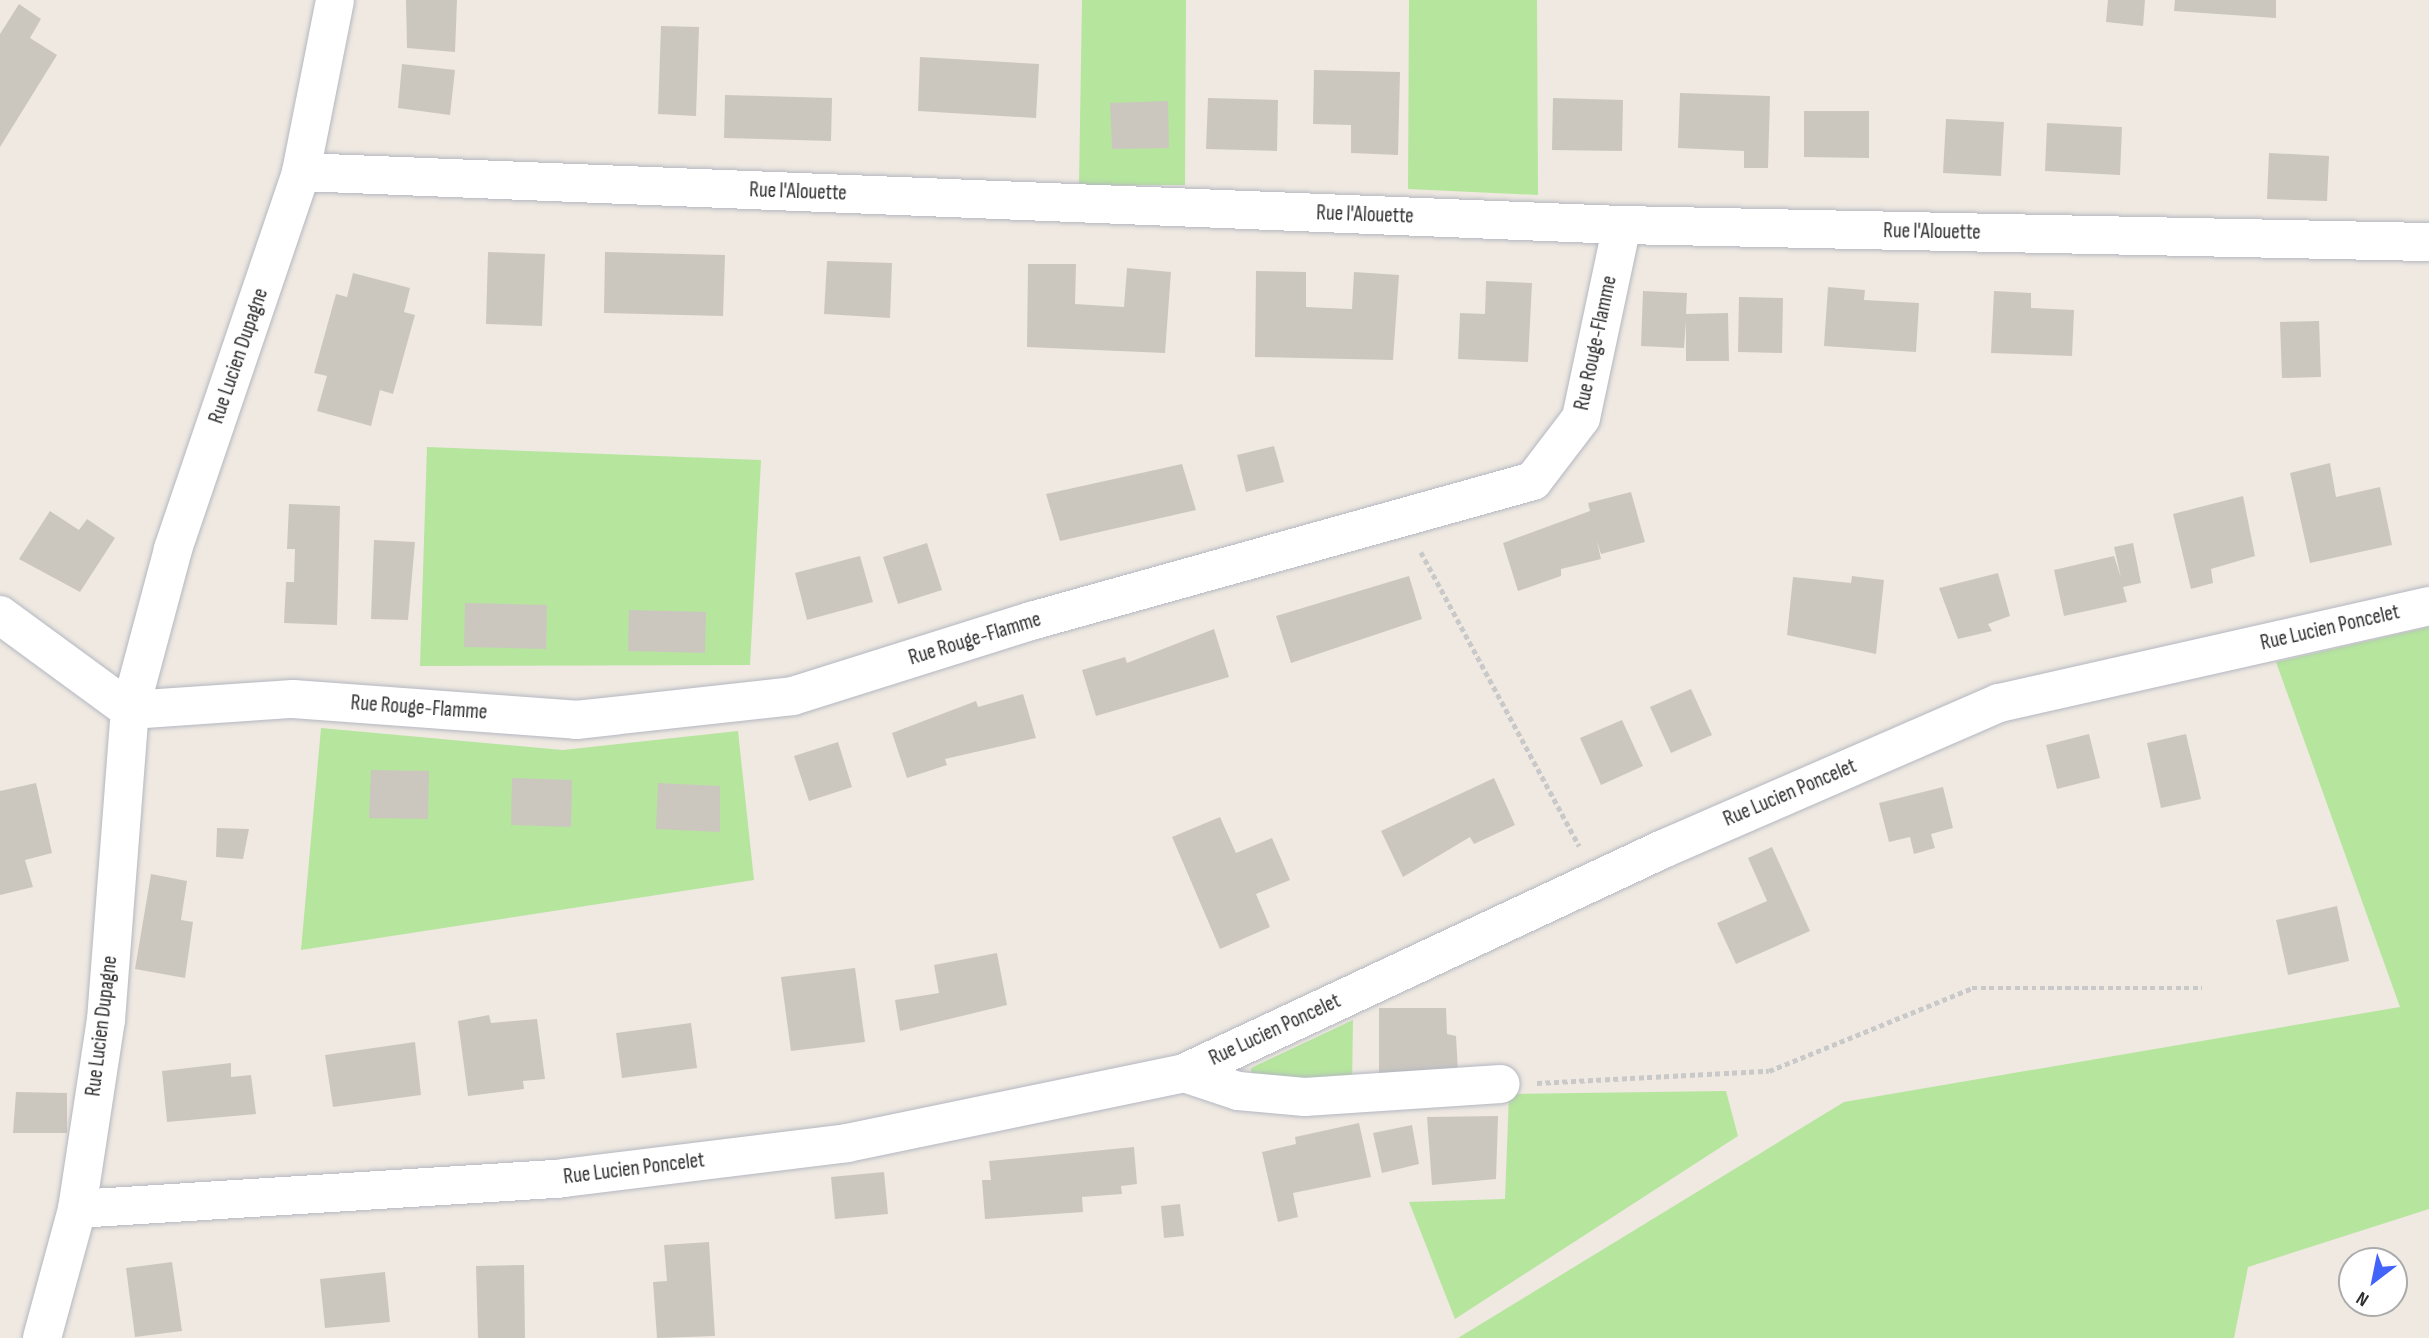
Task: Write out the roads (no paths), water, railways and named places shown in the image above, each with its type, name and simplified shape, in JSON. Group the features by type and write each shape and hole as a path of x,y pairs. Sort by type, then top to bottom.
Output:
{"street":[{"name":"Rue Lucien Dupagne","path":"42,1338 77,1209 106,1020 130,710 173,549 301,172 335,0"},
{"name":"Rue l'Alouette","path":"301,172 1622,225 2429,242"},
{"name":"Rue Rouge-Flamme","path":"130,710 293,699 576,720 793,696 1031,621 1404,520 1533,481 1581,418 1622,225"},
{"name":"Rue Lucien Poncelet","path":"77,1209 564,1178 807,1148 1184,1073 1597,881 1999,703 2429,606"},
{"path":"0,615 130,710"},
{"name":"Rue Lucien Poncelet","path":"1184,1073 1238,1091 1305,1097 1501,1084"}]}
